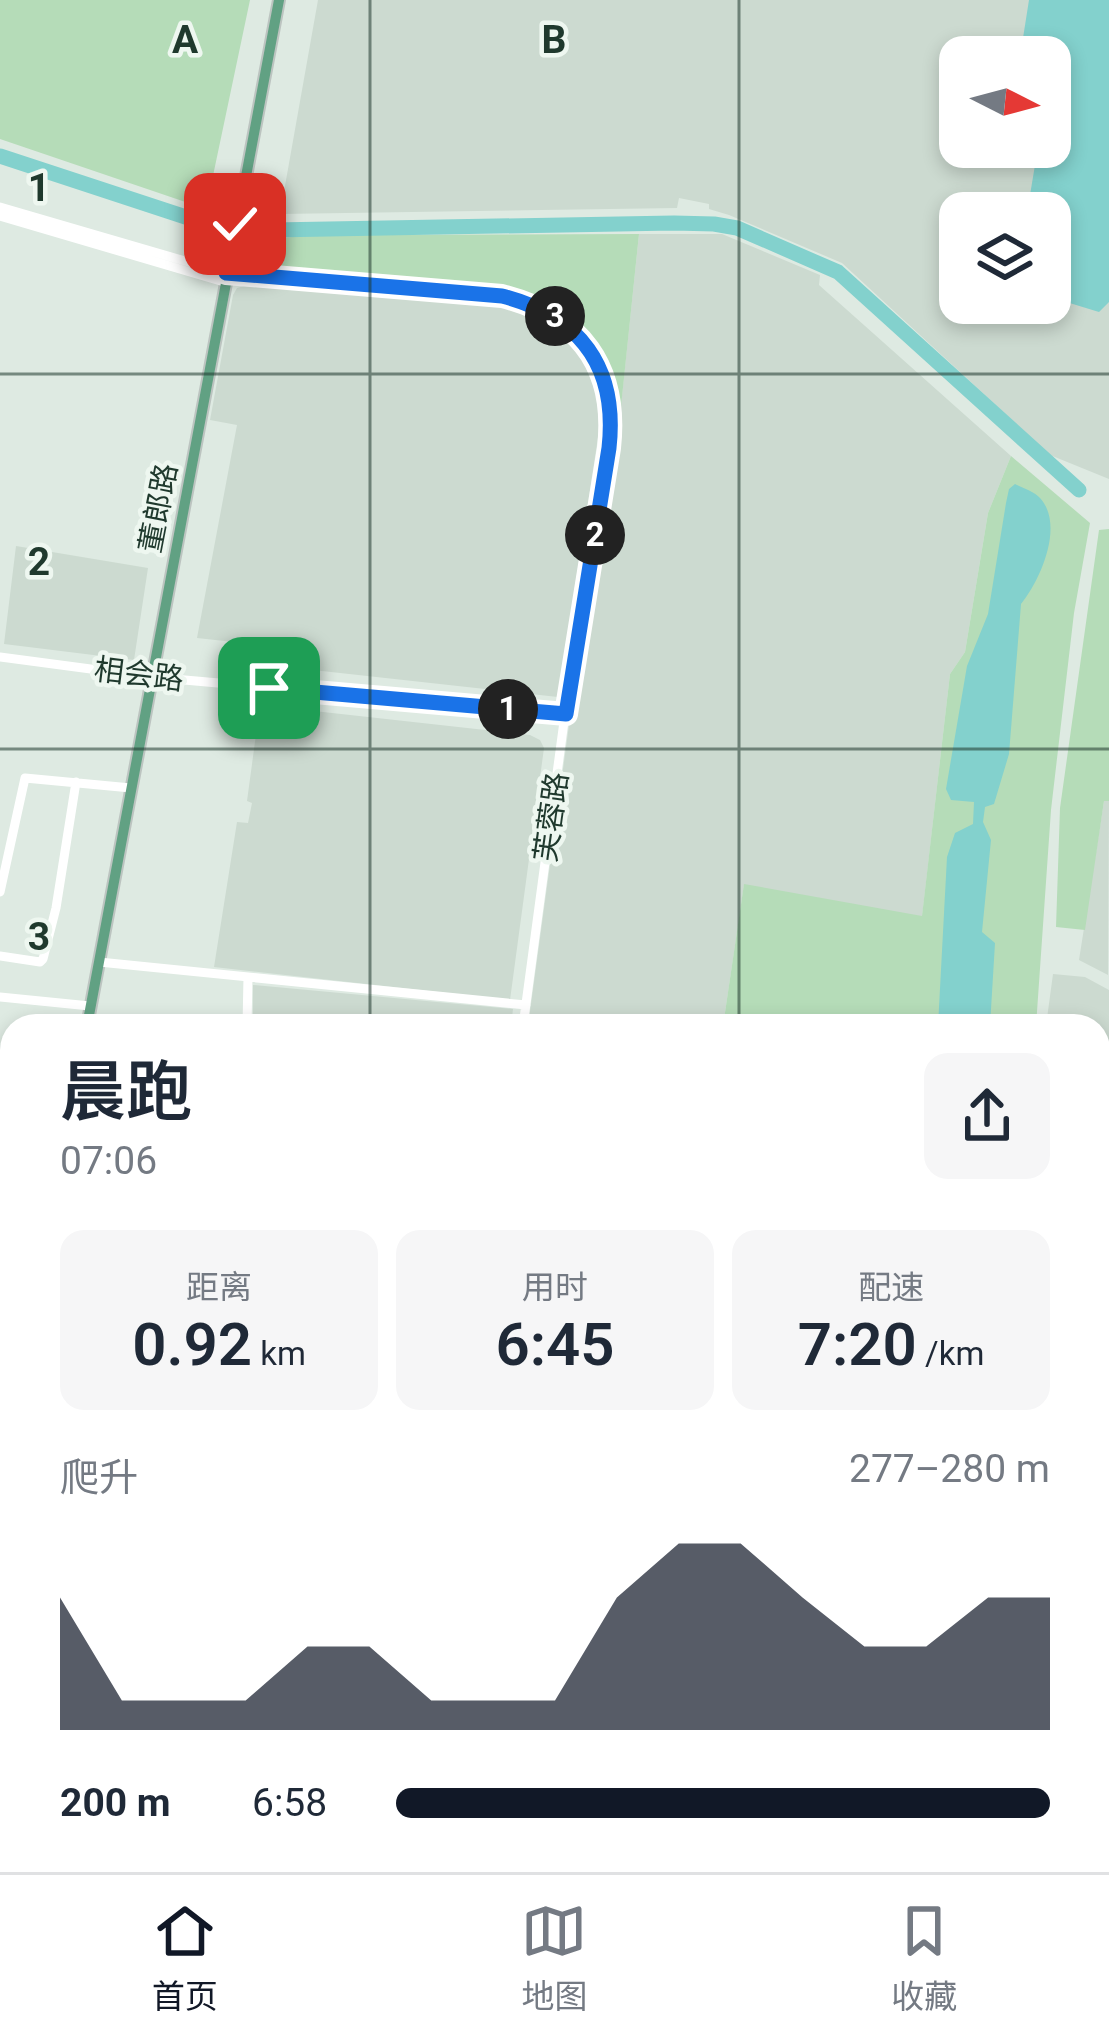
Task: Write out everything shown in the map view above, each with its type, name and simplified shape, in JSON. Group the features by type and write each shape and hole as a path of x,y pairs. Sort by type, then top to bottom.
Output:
{"main road":[{"name":"董郎路","path":"88,1014 279,0"}],"street":[{"name":"芙蓉路","path":"0,212 225,278 502,296 557,317 582,340 608,393 611,432 525,1014"},
{"name":"相会路","path":"0,657 151,677 566,714"},
{"path":"0,892 23,781 32,777 131,788"},
{"path":"0,956 43,959 76,782"},
{"path":"99,962 526,1005"},
{"path":"247,1014 248,977"},
{"path":"0,997 90,1006"}],"shaded area":[{"path":"318,0 1109,0 1109,479 1050,455 842,263 709,209 709,204 679,198 677,208 280,214"},
{"path":"639,234 722,234 820,275 819,285 1011,456 988,513 965,652 950,674 922,917 744,885 725,1014 530,1014 572,703 613,434 618,434"},
{"path":"251,284 519,308 534,312 567,338 583,360 601,418 558,697 250,663 252,644 197,638 237,425 210,420 233,295 237,288"},
{"path":"16,546 148,568 134,660 4,644"},
{"path":"260,705 530,735 540,740 544,748 510,1000 214,967 237,822 248,823 252,803 247,801"},
{"path":"1104,801 1109,801 1108,975 1079,960"},
{"path":"1053,974 1085,977 1109,990 1109,1014 1048,1014"},
{"path":"253,985 513,1009 512,1014 253,1014"}],"green space":[{"path":"0,0 250,0 206,209 0,139"},
{"path":"639,234 619,426 613,385 597,347 576,323 551,307 523,296 459,286 246,269 239,257 251,240 320,235"},
{"path":"1011,456 1090,523 1074,613 1051,810 1037,1014 725,1014 744,884 922,916 950,674 965,652 988,513"},
{"path":"1109,529 1109,801 1104,801 1085,930 1056,927 1060,808 1099,530"}],"water":[{"path":"1029,0 1109,0 1109,302 1099,312 1071,303 1071,192 1030,192 1034,168 1071,168 1071,36 1023,36"},
{"path":"1015,484 1040,498 1047,509 1050,537 1036,582 1021,604 1009,754 994,804 985,807 983,822 991,840 982,932 995,943 991,1014 939,1014 947,857 955,833 973,824 974,802 951,800 946,789 967,666 988,614 1009,489"}],"waterway":[{"path":"0,156 210,225 228,226"},
{"path":"242,227 674,223 737,228 838,272 1079,490"}],"route":[{"path":"235,224 226,273 502,296 557,317 582,340 599,367 611,418 566,714 269,688"}]}
